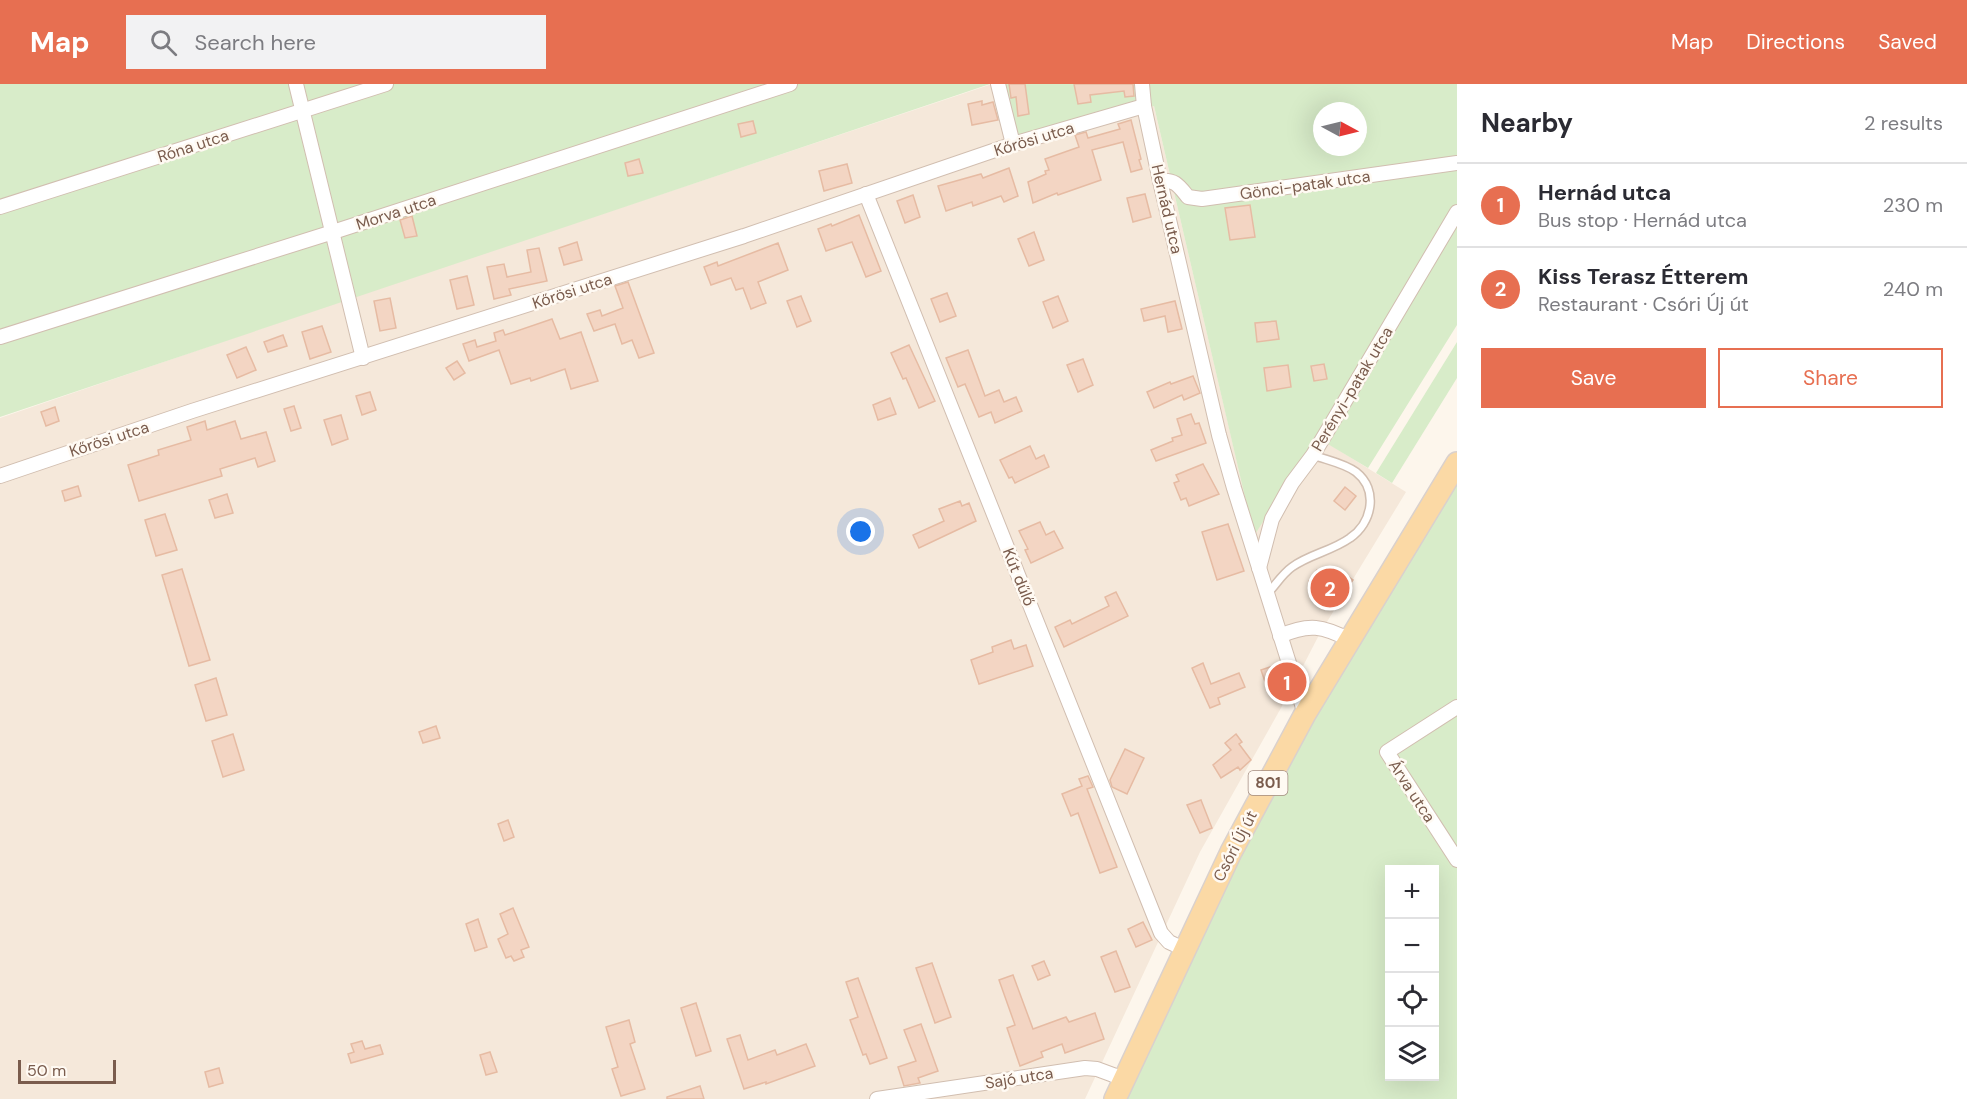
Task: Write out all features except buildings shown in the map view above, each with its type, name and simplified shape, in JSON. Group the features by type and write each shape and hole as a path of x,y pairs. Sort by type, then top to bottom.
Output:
{"main road":[{"name":"Csóri Új út","path":"1114,1099 1231,852 1305,714 1457,463"}],"street":[{"path":"296,84 363,358"},
{"name":"Róna utca","path":"0,207 387,84"},
{"name":"Morva utca","path":"0,337 790,84"},
{"path":"998,84 1012,144"},
{"name":"Hernád utca","path":"1142,84 1144,106 1160,181 1219,435 1305,714"},
{"name":"Kőrösi utca","path":"0,476 192,411 744,236 1012,144 1144,106"},
{"name":"Gönci-patak utca","path":"1160,181 1169,180 1177,183 1188,197 1202,199 1457,164"},
{"name":"Kút dűlő","path":"866,194 1161,933 1169,942 1184,949"},
{"name":"Perényi-patak utca","path":"1259,569 1272,519 1457,212"},
{"path":"1280,636 1300,629 1320,627 1350,639"},
{"name":"Árva utca","path":"1457,707 1387,752 1457,860"},
{"name":"Sajó utca","path":"877,1099 1085,1068 1100,1069 1124,1079"}],"lane":[{"path":"1267,594 1290,568 1348,540 1359,531 1371,506 1369,490 1364,480 1355,471 1312,455"}],"shaded area":[{"path":"992,84 1125,115 1154,106 1254,535 1316,436 1406,492 1319,635 1286,699 1200,852 1085,1099 0,1099 0,418 356,296"}],"green space":[{"path":"0,84 990,84 0,417"},
{"path":"992,84 1457,84 1457,325 1368,468 1316,437 1254,536 1154,106 1011,151"},
{"path":"1457,342 1457,378 1392,483 1376,473"},
{"path":"1457,463 1457,1099 1115,1099 1184,949"}],"place":[{"name":"Kiss Terasz Étterem","path":"1330,588"},
{"name":"Hernád utca","path":"1287,682"}]}
